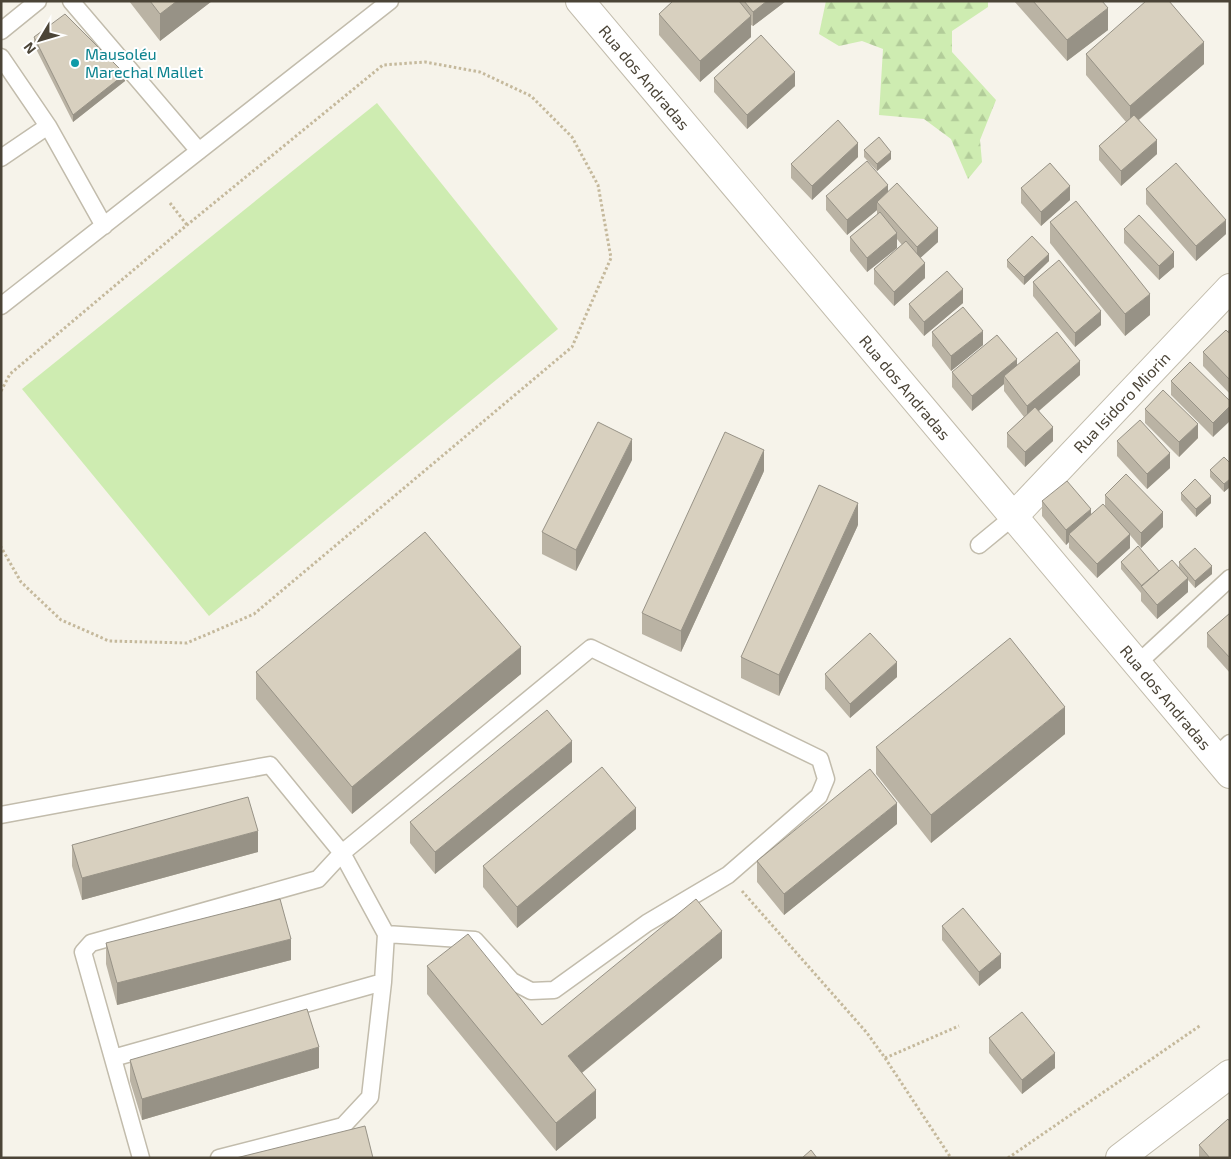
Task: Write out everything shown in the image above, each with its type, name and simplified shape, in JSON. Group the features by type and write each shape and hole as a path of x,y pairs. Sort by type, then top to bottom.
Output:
{"street":[{"name":"Rua dos Andradas","path":"580,1 1137,664 1225,758"},
{"name":"Rua Isidoro Miorin","path":"1013,517 1230,288"},
{"path":"1120,1158 1230,1074"}],"lane":[{"path":"1,31 38,1"},
{"path":"71,1 199,151"},
{"path":"1,306 390,1"},
{"path":"1,57 48,126 104,226"},
{"path":"1,158 48,126"},
{"path":"980,545 1013,517"},
{"path":"1137,664 1230,578"},
{"path":"141,1158 83,952 91,943 318,879 342,853 591,648 820,759 826,779 819,796 728,876 647,923 554,990 531,991 512,981 475,940 386,934"},
{"path":"1,815 270,765 342,853 386,934 383,982 370,1097 343,1126 219,1158"},
{"path":"112,1058 383,982"}],"path":[{"path":"1,391 10,374 187,225 383,65 425,62 480,72 531,96 572,137 598,185 611,258 572,347 254,614 187,643 109,641 61,620 21,582 1,547"},
{"path":"155,185 187,225"},
{"path":"728,876 866,1033 885,1058 951,1158"},
{"path":"1008,1158 1201,1025"},
{"path":"885,1058 959,1026"}],"green space":[{"path":"826,1 988,1 988,7 952,31 952,52 996,100 980,140 982,162 968,179 951,139 924,119 879,115 883,49 862,41 839,46 819,34"},
{"path":"377,103 558,329 209,616 22,389"}],"building":[{"path":"150,1 177,1 160,14"},
{"path":"673,1 739,1 751,16 700,61 659,14"},
{"path":"744,1 767,1 753,12"},
{"path":"1033,1 1102,1 1108,8 1067,40"},
{"path":"1146,1 1169,1 1204,42 1130,106 1086,54"},
{"name":"Mausoléu Marechal Mallet","path":"65,14 125,74 73,115 34,37"},
{"path":"761,35 795,72 747,115 714,78"},
{"path":"1134,115 1157,140 1121,171 1099,146"},
{"path":"838,120 858,143 812,186 791,164"},
{"path":"879,137 891,152 877,164 864,150"},
{"path":"867,161 888,185 847,220 826,196"},
{"path":"1050,163 1070,186 1041,212 1021,188"},
{"path":"1176,163 1226,220 1196,246 1146,189"},
{"path":"897,183 938,228 917,247 877,202"},
{"path":"1076,201 1150,294 1125,314 1050,222"},
{"path":"880,212 897,233 867,258 850,237"},
{"path":"1139,215 1174,252 1159,266 1124,229"},
{"path":"1032,236 1049,254 1024,277 1007,260"},
{"path":"906,241 925,263 894,292 874,269"},
{"path":"1059,260 1101,311 1075,333 1033,282"},
{"path":"947,271 963,289 924,322 909,304"},
{"path":"963,307 983,331 951,356 932,332"},
{"path":"1226,330 1230,334 1230,380 1203,352"},
{"path":"1057,332 1080,361 1027,406 1004,376"},
{"path":"997,335 1017,359 972,396 952,372"},
{"path":"1190,362 1230,401 1230,406 1213,423 1171,381"},
{"path":"1163,390 1198,424 1179,442 1145,409"},
{"path":"1035,407 1053,427 1025,452 1007,433"},
{"path":"1140,420 1170,453 1147,474 1117,441"},
{"path":"598,422 632,439 576,550 542,532"},
{"path":"725,432 764,450 681,631 642,613"},
{"path":"1224,457 1230,463 1230,479 1224,484 1210,470"},
{"path":"1126,474 1163,512 1141,533 1105,495"},
{"path":"1195,479 1211,496 1196,509 1181,493"},
{"path":"1067,481 1091,509 1066,530 1042,501"},
{"path":"819,485 858,503 779,675 741,657"},
{"path":"1103,504 1130,534 1097,564 1069,534"},
{"path":"425,532 521,647 352,787 256,672"},
{"path":"1138,546 1159,571 1142,586 1121,562"},
{"path":"1195,548 1212,566 1195,581 1179,562"},
{"path":"1172,560 1188,578 1157,605 1141,586"},
{"path":"1230,613 1230,658 1207,633"},
{"path":"870,633 897,662 850,704 825,674"},
{"path":"1010,638 1065,707 931,815 876,747"},
{"path":"547,710 572,741 435,852 410,822"},
{"path":"602,767 636,808 517,907 483,866"},
{"path":"870,769 897,803 784,894 757,861"},
{"path":"248,797 258,831 82,878 72,845"},
{"path":"280,899 291,939 117,983 106,943"},
{"path":"696,899 722,931 568,1056 596,1090 556,1123 427,966 468,934 542,1025"},
{"path":"963,908 1001,954 979,972 942,926"},
{"path":"307,1009 319,1047 142,1099 130,1060"},
{"path":"1022,1012 1055,1053 1022,1080 989,1038"},
{"path":"1228,1119 1230,1122 1230,1158 1210,1158 1199,1145"},
{"path":"365,1126 373,1158 236,1158"},
{"path":"811,1150 817,1158 802,1158"}],"place":[{"name":"Mausoléu Marechal Mallet","path":"75,63"}]}
